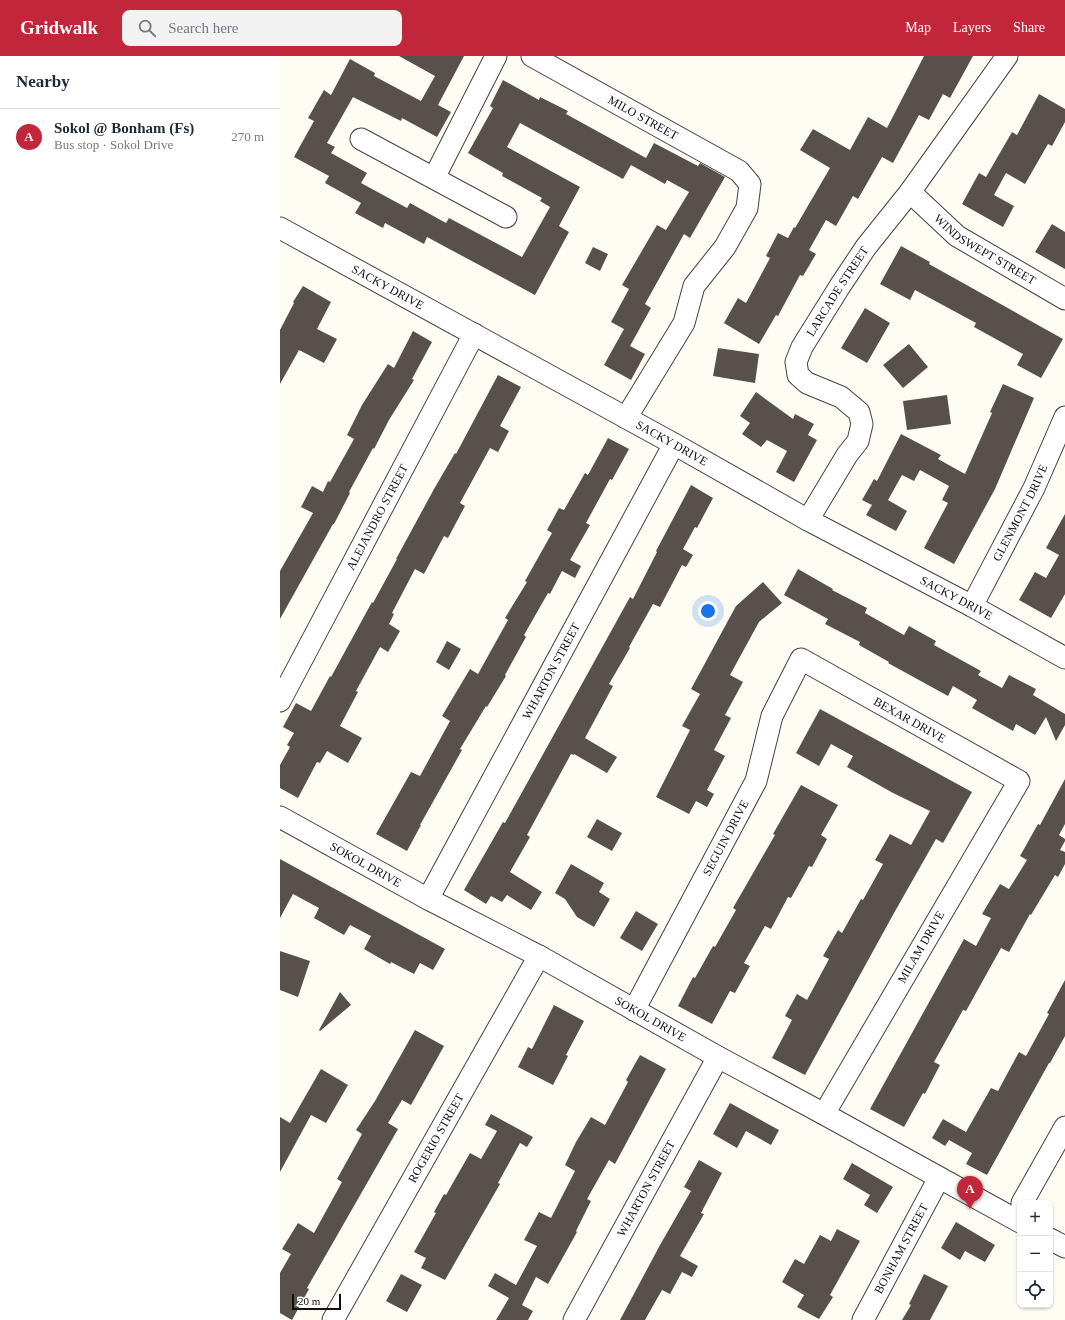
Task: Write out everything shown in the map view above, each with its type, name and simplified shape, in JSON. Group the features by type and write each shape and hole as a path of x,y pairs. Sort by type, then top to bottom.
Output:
{"street":[{"path":"434,178 496,56"},
{"name":"MILO STREET","path":"532,56 739,171 750,184 747,208 725,246 694,286 684,323 626,418"},
{"name":"LARCADE STREET","path":"808,520 847,455 858,441 862,424 859,412 841,397 807,383 798,375 796,362 802,347 866,247 910,192 1008,56"},
{"path":"361,139 506,217"},
{"name":"WINDSWEPT STREET","path":"910,192 957,236 1065,299"},
{"name":"SACKY DRIVE","path":"282,233 474,334 674,444 808,520 972,606 1065,658"},
{"name":"ALEJANDRO STREET","path":"280,701 474,334"},
{"name":"GLENMONT DRIVE","path":"972,606 1034,488 1065,417"},
{"name":"WHARTON STREET","path":"428,899 674,444"},
{"name":"BEXAR DRIVE","path":"801,659 1019,781"},
{"name":"SEGUIN DRIVE","path":"634,1010 756,781 772,716 801,659"},
{"name":"MILAM DRIVE","path":"824,1114 1019,781"},
{"name":"SOKOL DRIVE","path":"280,816 428,899 539,956 718,1057 939,1178 1017,1212"},
{"name":"ROGERIO STREET","path":"333,1320 539,956"},
{"name":"WHARTON STREET","path":"574,1320 718,1057"},
{"path":"1026,1200 1065,1127"},
{"name":"BONHAM STREET","path":"863,1320 939,1178"},
{"path":"1053,1241 1065,1247"}],"building":[{"path":"399,56 464,56 438,105 451,112 437,137 402,118 401,121 353,97 327,143 335,147 331,153 367,173 361,183 407,208 410,203 446,223 449,218 522,257 550,207 540,201 542,198 502,176 503,173 468,153 493,108 490,106 503,80 539,100 540,97 568,111 566,114 646,158 654,143 698,166 700,163 725,177 690,238 684,234 645,304 651,308 630,346 645,354 631,380 604,365 624,329 611,322 629,289 622,285 657,225 666,230 689,192 667,180 665,184 631,165 623,179 520,123 507,147 580,187 559,226 569,232 535,295 427,237 424,244 385,223 383,228 355,213 361,203 325,183 329,176 294,157 314,121 308,118 324,90 331,95 350,59 375,73 374,76 421,101 435,76"},
{"path":"924,56 973,56 950,98 943,94 929,120 919,115 893,163 882,157 858,199 853,196 836,226 826,220 809,250 816,254 803,276 800,275 778,316 776,315 759,344 724,323 738,298 746,303 770,258 766,256 778,233 788,238 830,168 800,150 813,129 850,150 868,117 887,128"},
{"path":"1039,94 1065,109 1065,122 1052,146 1048,144 1025,184 1006,173 994,195 1014,206 1003,227 962,204 979,173 986,177 1012,132 1017,135"},
{"path":"1052,224 1065,232 1065,269 1035,252"},
{"path":"901,246 930,262 929,264 1063,339 1041,378 1017,365 1023,354 974,327 976,323 915,290 910,300 880,284"},
{"path":"593,247 608,254 600,271 585,263"},
{"path":"303,286 331,302 317,329 337,339 324,363 299,350 280,384 280,330 294,303 293,302"},
{"path":"865,308 890,323 867,363 841,348"},
{"path":"413,331 432,342 412,379 414,380 389,420 374,449 373,448 349,492 350,493 334,524 280,619 280,571 313,513 301,507 312,486 323,492 328,481 330,482 354,439 347,435 362,405 388,364 394,368"},
{"path":"909,344 928,367 903,388 883,365"},
{"path":"718,348 759,354 755,383 713,376"},
{"path":"498,375 521,387 500,426 509,431 498,452 490,448 460,503 465,506 448,538 444,536 424,574 415,569 392,613 394,614 389,624 400,631 388,652 380,647 356,691 358,692 340,726 362,738 348,763 327,751 320,763 317,762 298,798 280,788 280,765 290,747 287,745 294,733 283,727 296,703 311,711 372,602 373,603 434,489 455,453 456,454"},
{"path":"1003,384 1034,398 995,489 954,564 924,548 948,503 942,500 949,486 920,470 914,481 902,475 888,500 907,511 896,531 866,515 872,505 862,500 874,479 877,481 901,434 941,455 938,459 965,474"},
{"path":"756,392 793,419 795,414 814,424 808,435 817,440 794,482 776,472 787,451 767,440 761,447 742,434 750,423 740,416"},
{"path":"947,395 951,424 907,430 903,401"},
{"path":"608,438 629,449 612,480 610,479 586,523 590,525 570,560 581,566 575,578 562,571 550,594 548,593 524,635 526,637 505,675 506,676 460,749 462,750 407,851 376,834 411,772 420,776 450,721 442,716 470,669 478,674 508,620 505,618 527,582 525,581 552,533 547,530 559,508 564,510 585,473 588,475"},
{"path":"691,485 713,498 697,528 695,527 683,549 693,555 686,567 682,565 660,607 653,604 609,684 613,686 585,738 617,757 607,773 574,754 571,754 527,835 530,837 510,872 542,892 531,910 507,895 502,902 491,896 486,904 464,890 503,822 505,823 630,597 633,599 657,552 656,551"},
{"path":"1065,514 1065,594 1051,618 1019,600 1035,572 1046,578 1059,555 1046,548"},
{"path":"798,569 833,589 832,590 867,608 865,613 904,635 909,626 936,641 934,645 981,671 978,675 1002,688 1009,675 1036,689 1033,695 1065,714 1065,725 1056,741 1046,717 1035,735 1016,724 1013,731 972,708 977,700 953,686 948,696 888,663 889,662 859,645 860,642 825,624 828,619 784,595"},
{"path":"763,582 782,603 759,622 730,675 743,682 725,715 731,718 714,750 725,756 707,790 714,794 707,807 696,801 689,814 656,797 690,730 682,726 700,694 691,689 736,606"},
{"path":"447,641 461,649 449,670 436,662"},
{"path":"820,709 972,792 943,843 936,839 805,1075 772,1058 792,1020 785,1016 797,994 807,1000 829,959 823,956 838,930 842,933 883,864 875,860 890,834 911,845 930,811 893,793 847,767 853,756 831,744 819,766 796,753"},
{"path":"1065,779 1065,824 1059,835 1065,839 1060,850 1065,852 1065,864 1058,877 1055,875 1031,915 1030,914 1009,952 1001,948 966,1011 963,1010 934,1062 940,1065 925,1094 923,1093 904,1127 870,1109 964,939 976,946 991,918 982,914 1000,884 1009,889 1027,860 1020,856 1038,824 1040,825"},
{"path":"801,785 838,805 821,835 827,839 812,867 809,866 791,898 788,897 771,929 765,926 744,963 750,966 735,993 730,991 712,1024 678,1006 693,977 695,978 713,946 715,947 736,910 733,908 775,835 773,834"},
{"path":"597,819 622,833 612,851 587,837"},
{"path":"280,859 445,949 433,970 420,963 414,974 391,962 390,964 364,949 371,936 350,925 344,935 314,918 319,908 293,894 280,918"},
{"path":"571,864 604,883 599,892 610,899 594,927 577,917 565,899 555,893"},
{"path":"636,911 658,924 642,951 620,938"},
{"path":"280,951 310,961 298,997 280,990"},
{"path":"1065,980 1065,1036 987,1175 966,1164 972,1153 949,1140 945,1146 932,1138 943,1119 966,1132 991,1088 998,1091 1019,1052 1026,1056 1049,1014 1047,1013"},
{"path":"340,992 351,1005 320,1031 319,1030"},
{"path":"554,1005 584,1021 566,1055 568,1056 553,1085 518,1067 528,1047 532,1049"},
{"path":"415,1030 444,1046 411,1105 402,1100 388,1123 398,1129 307,1288 309,1289 292,1320 280,1313 280,1273 291,1254 282,1249 298,1223 314,1233 342,1182 337,1179 362,1134 356,1130 375,1101"},
{"path":"640,1055 666,1069 615,1164 609,1160 587,1199 591,1201 576,1231 577,1232 548,1284 536,1277 522,1305 533,1311 528,1320 496,1320 509,1298 488,1286 495,1273 516,1285 537,1246 524,1240 539,1212 551,1218 575,1171 565,1165 576,1142 591,1117 605,1125 628,1082 626,1080"},
{"path":"321,1069 348,1085 326,1123 311,1115 280,1172 280,1117 290,1123"},
{"path":"730,1103 779,1130 771,1145 746,1131 737,1148 713,1134"},
{"path":"491,1114 533,1137 527,1147 520,1143 498,1183 500,1184 445,1280 421,1268 426,1258 414,1252 436,1213 434,1212 444,1194 446,1195 470,1153 481,1159 497,1131 485,1125"},
{"path":"699,1160 722,1173 701,1213 704,1214 680,1256 698,1266 692,1277 682,1272 670,1294 662,1290 645,1320 620,1320 691,1191 684,1187"},
{"path":"852,1163 893,1187 877,1213 864,1205 870,1195 843,1179"},
{"path":"956,1222 995,1245 985,1262 965,1251 960,1260 941,1248"},
{"path":"837,1229 860,1241 830,1295 833,1297 819,1319 797,1307 804,1295 782,1282 795,1259 804,1264 820,1235 831,1241"},
{"path":"401,1274 422,1285 407,1312 386,1301"},
{"path":"924,1274 948,1286 930,1320 902,1320 911,1305 909,1304"}],"place":[{"name":"Sokol @ Bonham (Fs)","path":"970,1209"}]}
